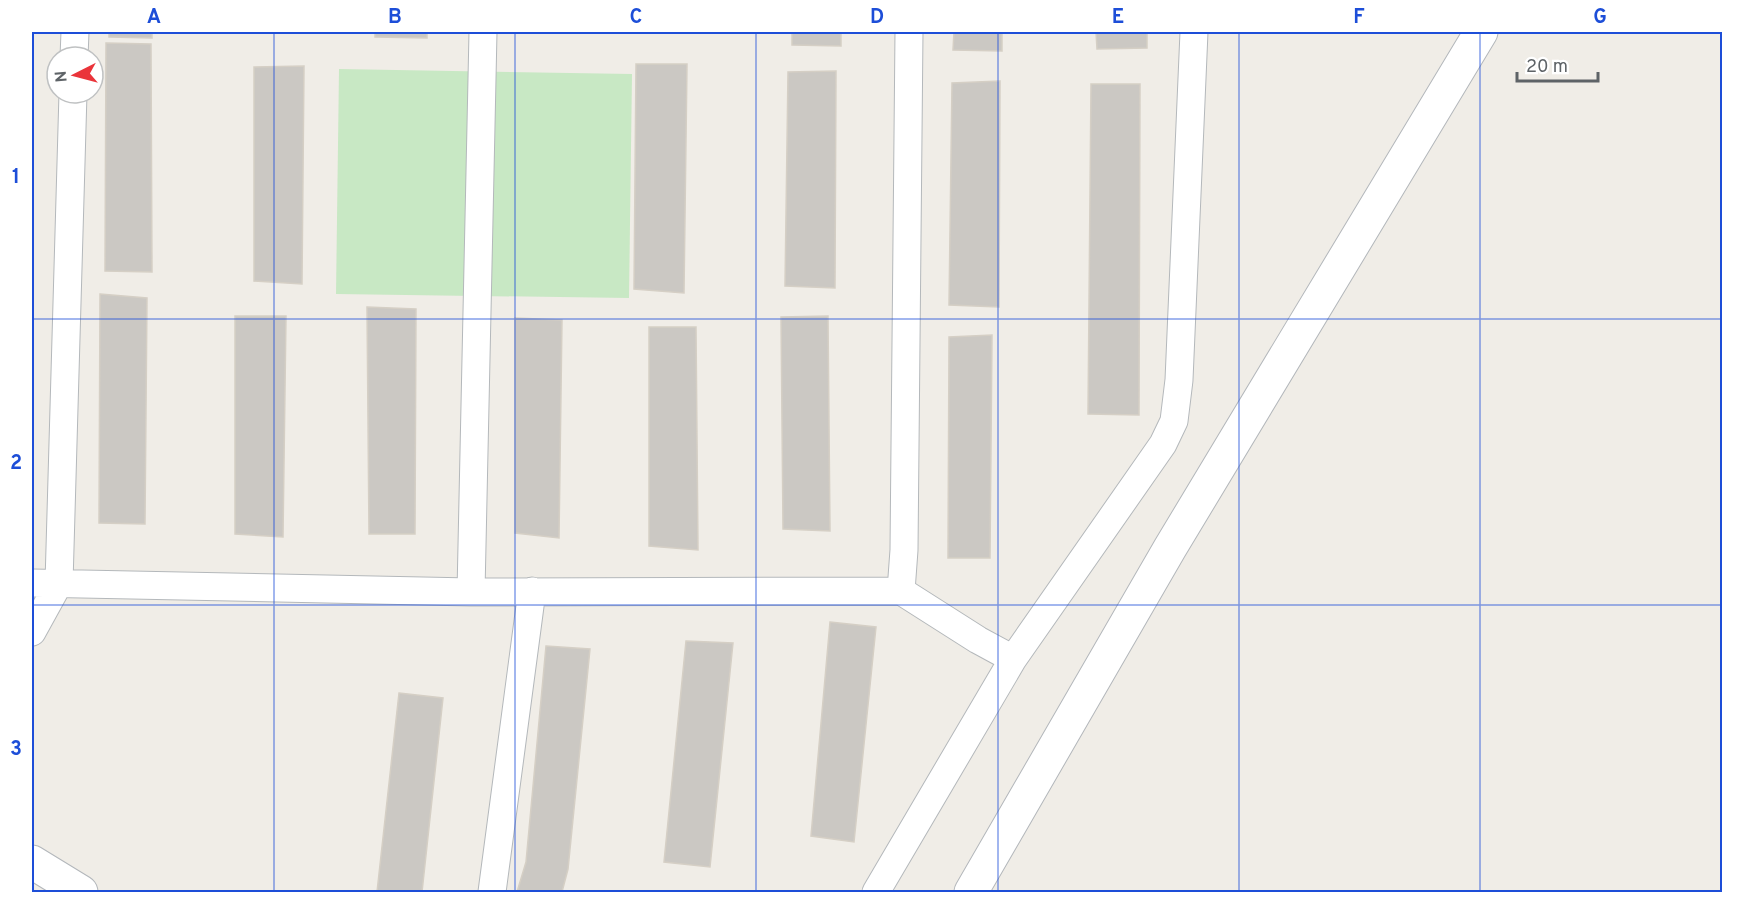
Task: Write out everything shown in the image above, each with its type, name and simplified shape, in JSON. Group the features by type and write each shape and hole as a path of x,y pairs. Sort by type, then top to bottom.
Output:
{"street":[{"path":"471,592 483,32"},
{"path":"901,591 904,550 909,32"},
{"path":"876,892 1013,659 1163,444 1174,421 1179,380 1194,32"},
{"path":"971,892 1170,548 1481,32"},
{"path":"32,632 59,583 73,105"},
{"path":"32,583 471,592 901,591 978,640 1013,659"},
{"path":"492,892 532,591"},
{"path":"32,861 81,892"}],"green space":[{"path":"339,69 632,74 629,298 336,294"}],"building":[{"path":"109,32 152,32 152,38 109,37"},
{"path":"375,32 427,32 427,38 375,37"},
{"path":"792,32 841,32 841,46 792,45"},
{"path":"954,32 1002,32 1002,51 953,50"},
{"path":"1096,32 1147,32 1147,48 1097,49"},
{"path":"106,43 151,44 152,272 105,271"},
{"path":"636,64 687,64 684,293 634,289"},
{"path":"304,66 302,284 254,281 254,67"},
{"path":"836,71 835,288 785,286 788,72"},
{"path":"1000,81 999,307 949,305 952,83"},
{"path":"1091,84 1140,84 1139,415 1088,414"},
{"path":"100,294 147,298 145,524 99,523"},
{"path":"367,307 416,309 415,534 369,534"},
{"path":"235,316 286,316 283,537 235,534"},
{"path":"828,316 830,531 783,529 781,317"},
{"path":"515,318 562,320 559,538 515,533"},
{"path":"649,327 696,327 698,550 649,546"},
{"path":"992,335 990,558 948,558 949,337"},
{"path":"830,622 876,627 854,842 811,836"},
{"path":"686,641 733,643 710,867 664,862"},
{"path":"546,646 590,649 568,869 562,892 517,892 526,862"},
{"path":"399,693 443,698 422,892 377,892"}]}
